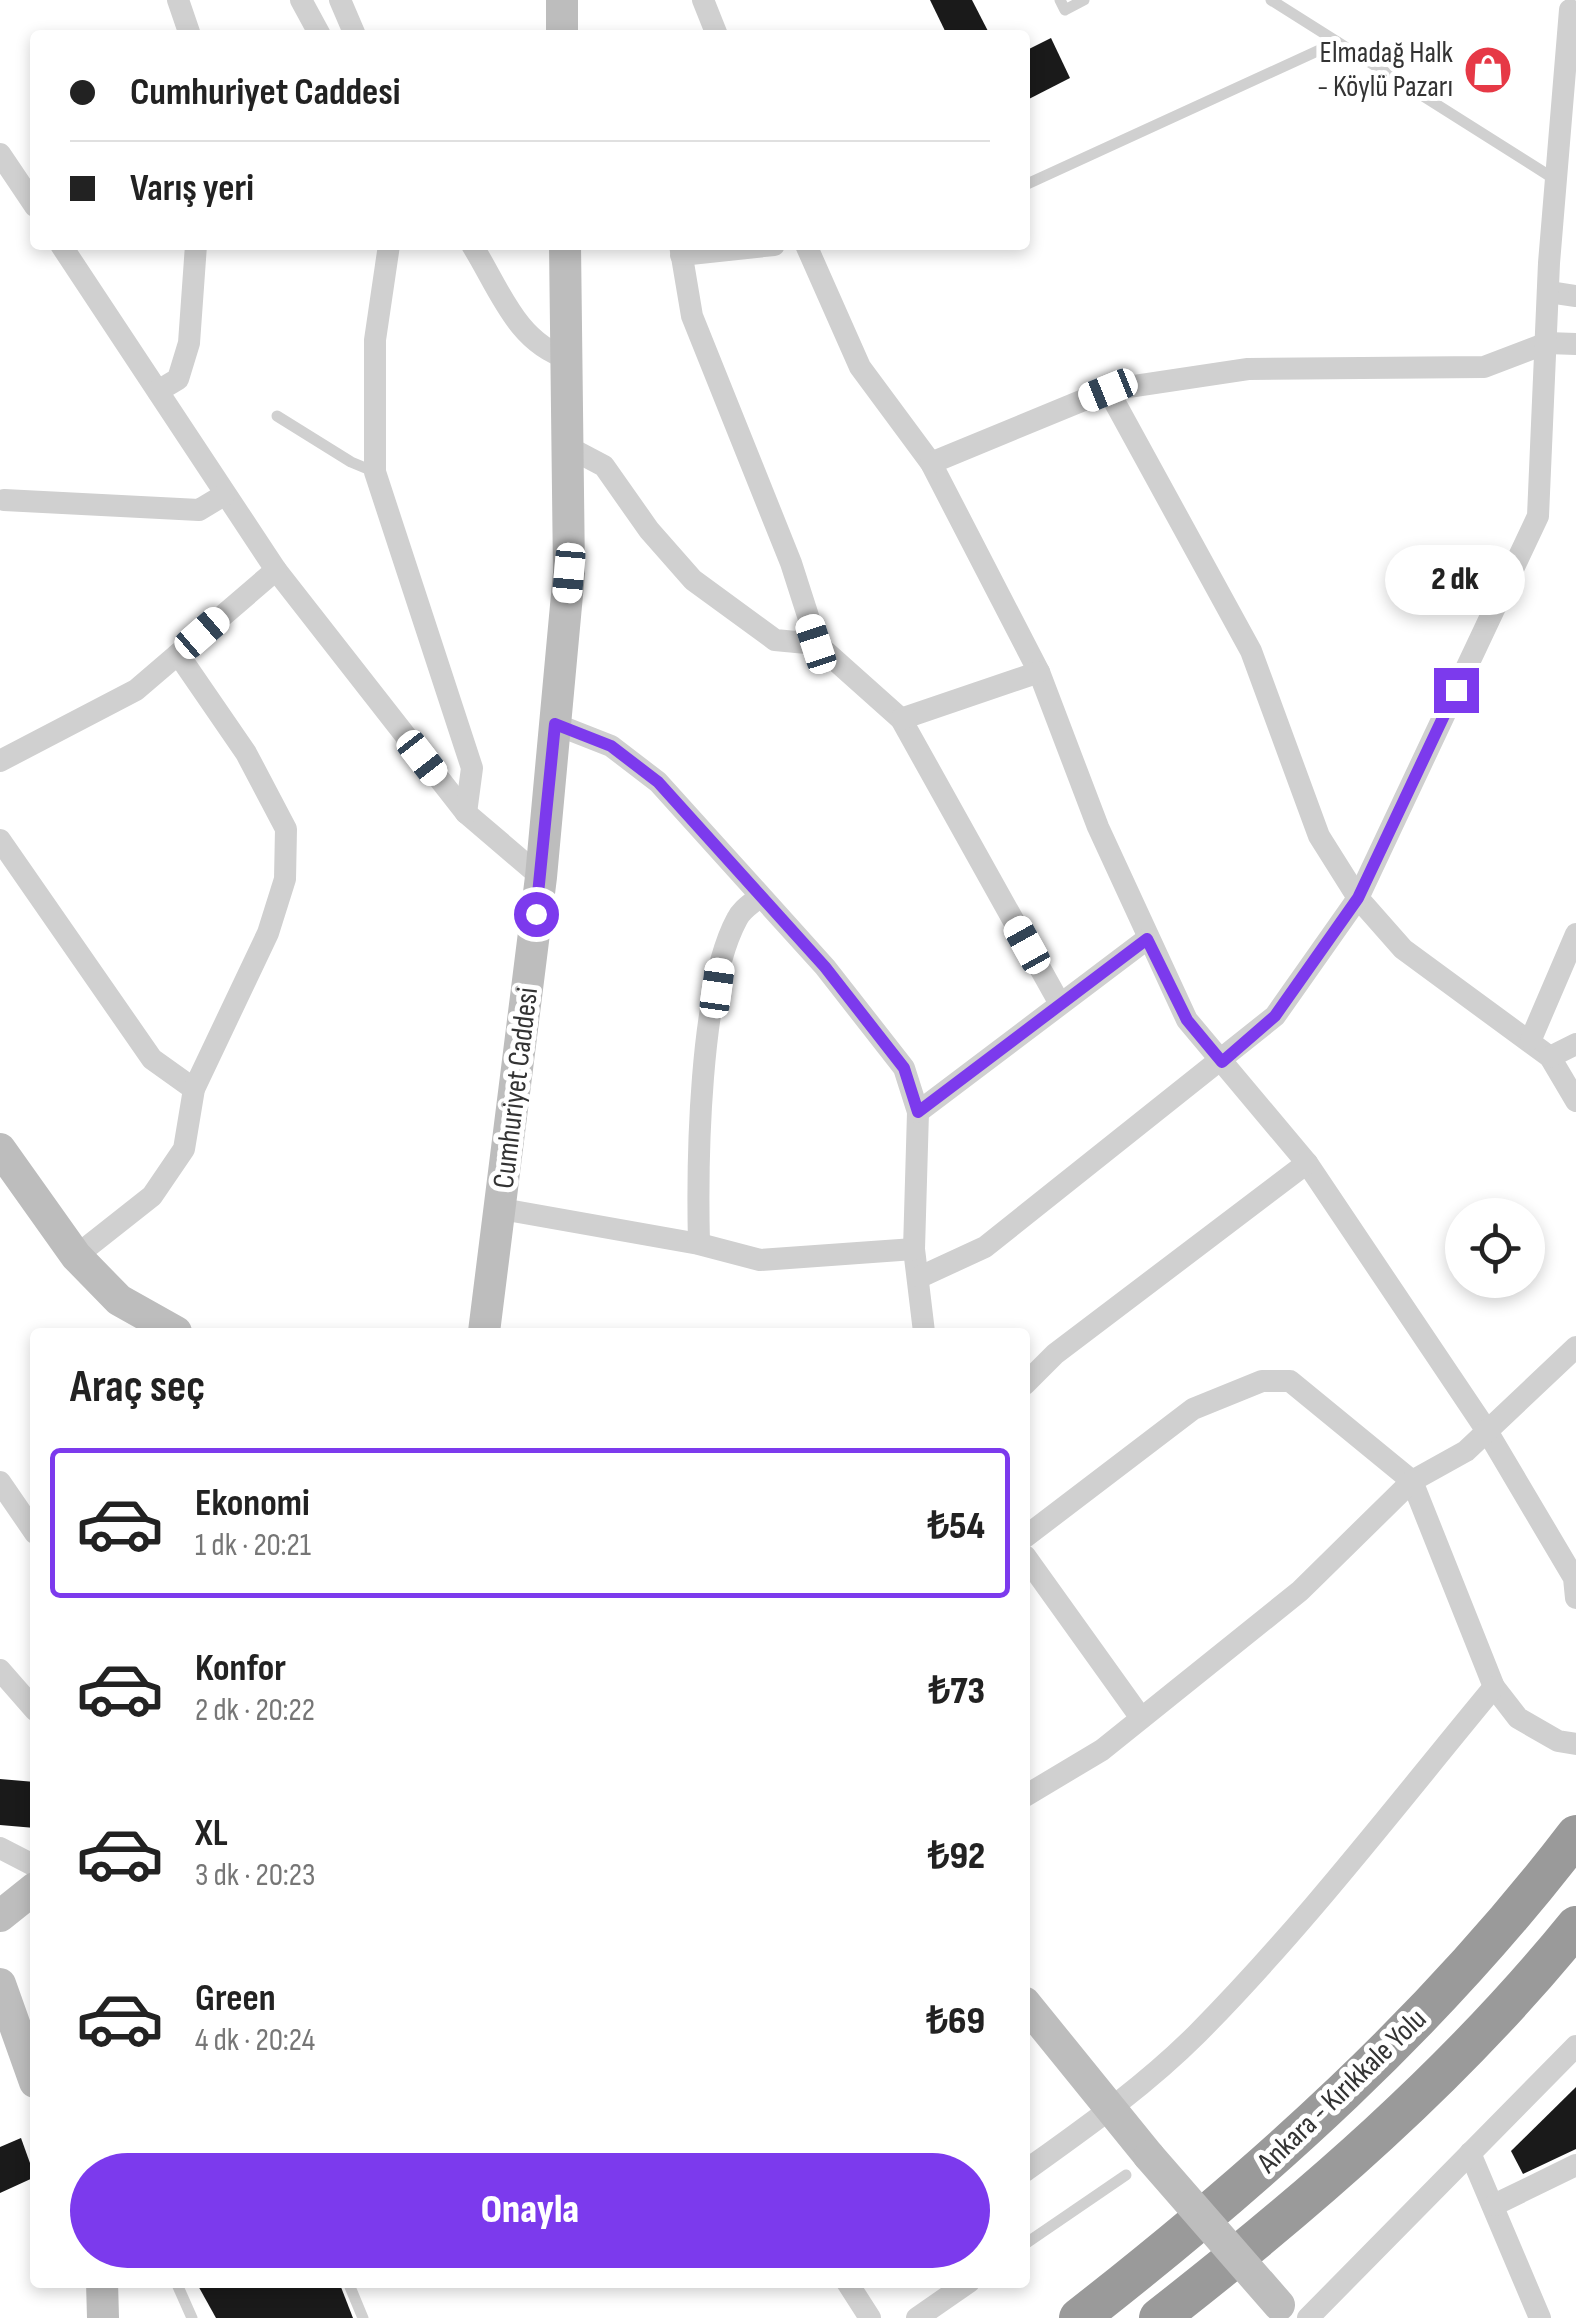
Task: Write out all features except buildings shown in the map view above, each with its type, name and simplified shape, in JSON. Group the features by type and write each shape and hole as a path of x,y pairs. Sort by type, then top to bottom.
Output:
{"highway":[{"name":"Ankara - Kırıkkale Yolu","path":"1079,2318 1240,2188 1400,2039 1480,1953 1576,1835"},
{"name":"Ankara - Kırıkkale Yolu","path":"1159,2318 1271,2230 1387,2125 1508,2005 1576,1926"}],"street":[{"path":"178,0 188,30"},
{"path":"300,0 317,30"},
{"path":"340,0 353,30"},
{"path":"562,0 562,30"},
{"path":"703,0 714,30"},
{"path":"920,1277 985,1247 1222,1062 1275,1016 1358,898 1538,516 1548,292 1569,9"},
{"path":"0,154 30,199"},
{"path":"64,250 276,570 466,813 540,876"},
{"path":"158,391 178,379 189,344 196,250"},
{"path":"387,250 375,340 375,472 472,768 466,813"},
{"path":"475,250 521,328 541,350 567,358"},
{"name":"Cumhuriyet Caddesi","path":"485,1328 540,876 569,573 566,250"},
{"path":"681,250 692,316 784,546 816,644 902,719 1060,1004"},
{"path":"808,250 860,367 932,462 1039,672 1147,939 1187,1020 1307,1163 1488,1432 1574,1578 1576,1593"},
{"path":"1548,292 1576,296"},
{"path":"932,462 1108,390 1248,369 1484,367 1547,343 1576,344"},
{"path":"1108,390 1250,651 1319,836 1358,898 1403,949 1531,1039 1550,1057 1576,1101"},
{"path":"568,447 604,466 649,530 693,580 775,640 816,644"},
{"path":"1,500 199,510 224,495"},
{"path":"0,761 136,690 276,570"},
{"path":"76,1256 152,1196 184,1149 194,1090 268,934 285,878 286,829 246,753 178,654"},
{"path":"902,719 1039,672"},
{"path":"555,724 611,746 658,782 758,898 825,967 904,1068 918,1112 914,1249 924,1328"},
{"path":"0,840 152,1059 194,1090"},
{"path":"699,1244 697,1156 722,954 738,915 758,898"},
{"path":"1531,1039 1576,934"},
{"path":"918,1112 1147,939"},
{"path":"1550,1057 1576,1044"},
{"path":"0,1148 76,1256 119,1300 169,1328"},
{"path":"1030,1379 1055,1354 1307,1163"},
{"path":"502,1208 699,1244 760,1260 914,1249"},
{"path":"1030,1793 1102,1750 1300,1591 1412,1481 1466,1452 1576,1347"},
{"path":"1030,1533 1193,1409 1262,1381 1290,1381 1412,1481 1494,1688 1528,1725 1558,1741 1576,1744"},
{"path":"0,1482 30,1527"},
{"path":"1030,1563 1142,1718"},
{"path":"0,1670 30,1704"},
{"path":"1030,2168 1110,2112 1195,2036 1298,1925 1494,1688"},
{"path":"0,1848 30,1863"},
{"path":"0,1916 30,1892"},
{"path":"0,1984 30,2068"},
{"path":"1030,2008 1110,2112 1138,2166 1292,2314 1470,2154 1576,2046"},
{"path":"1470,2154 1540,2318"},
{"path":"1494,2206 1576,2164"},
{"path":"851,2288 870,2318"},
{"path":"917,2318 960,2288"}],"lane":[{"path":"1060,0 1065,10 1084,0"},
{"path":"1270,0 1556,180"},
{"path":"1030,182 1337,42"},
{"path":"277,416 351,462 375,472"},
{"path":"1030,2241 1138,2166"},
{"path":"179,2288 192,2318"},
{"path":"351,2288 364,2318"}],"place":[{"name":"Elmadağ Halk - Köylü Pazarı","path":"1488,70"}],"route":[{"path":"536,914 555,724 611,746 658,782 758,898 825,967 904,1068 918,1112 1147,939 1187,1020 1222,1062 1275,1016 1358,898 1456,690"}]}
